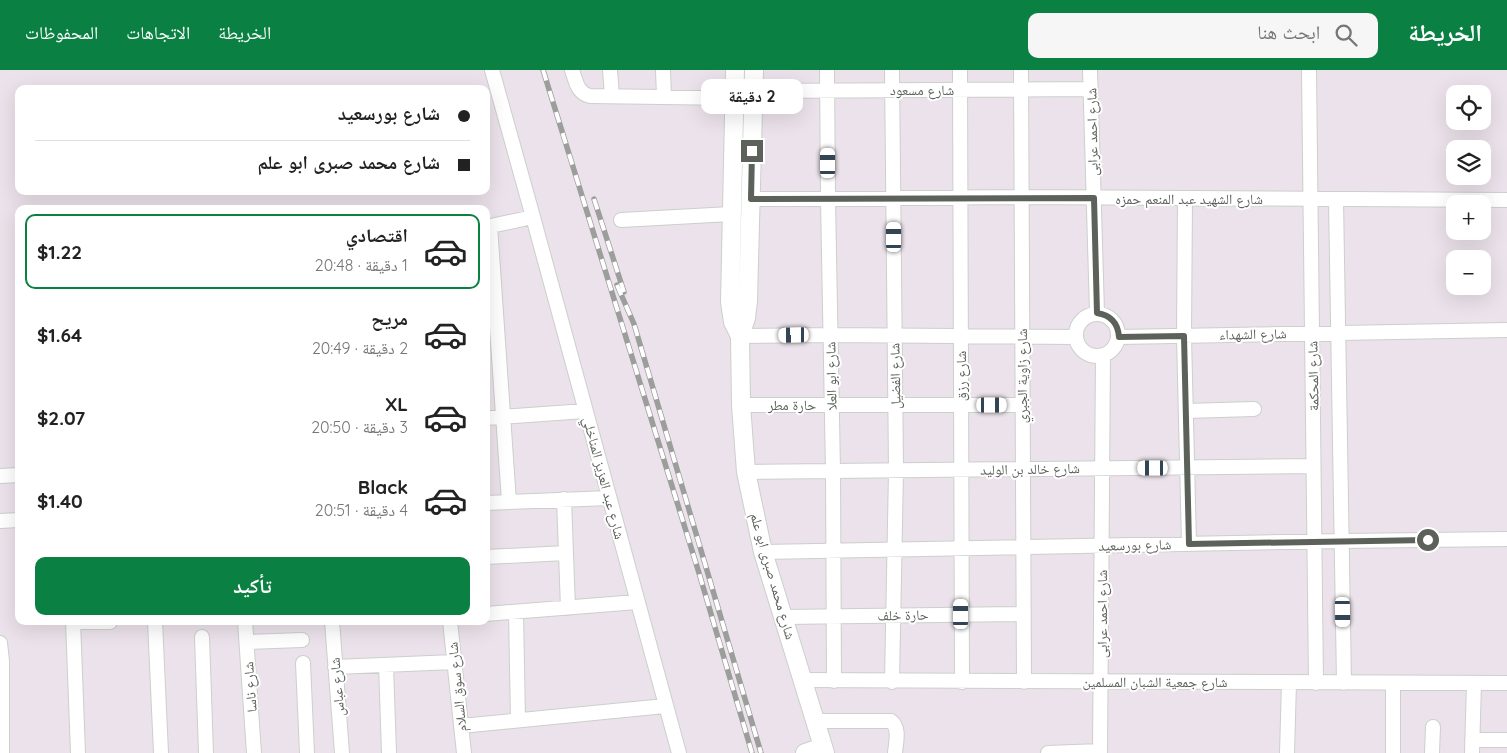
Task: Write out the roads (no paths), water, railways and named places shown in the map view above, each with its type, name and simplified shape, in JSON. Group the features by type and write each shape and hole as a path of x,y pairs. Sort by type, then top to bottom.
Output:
{"street":[{"name":"شارع عبد العزيز المناخلي","path":"492,70 526,219 585,411 679,753"},
{"path":"572,70 578,89 590,96 734,98"},
{"path":"610,70 612,96"},
{"path":"663,70 664,97"},
{"name":"شارع محمد صبرى ابو علم","path":"735,70 730,302 734,322 740,336"},
{"name":"شارع محمد صبرى ابو علم","path":"754,70 748,309 740,336 741,405 746,472 763,552 824,750"},
{"name":"شارع ابو العلا","path":"827,70 834,681"},
{"name":"شارع الفضيل","path":"892,70 896,470 892,682"},
{"name":"شارع رزق","path":"960,70 962,682"},
{"name":"شارع زاوية الجبري","path":"1021,70 1024,682"},
{"name":"شارع احمد عرابى","path":"1090,70 1097,313"},
{"name":"شارع المحكمة","path":"1309,70 1316,683"},
{"name":"شارع مسعود","path":"754,91 1091,89"},
{"path":"733,135 752,135"},
{"name":"شارع الشهيد عبد المنعم حمزه","path":"751,199 1022,197 1507,200"},
{"path":"1184,198 1184,336 1189,544"},
{"path":"1336,200 1344,682"},
{"path":"621,220 731,214"},
{"path":"490,226 526,219"},
{"path":"490,280 492,333 503,417 509,502"},
{"path":"1097,313 1110,318 1118,330 1119,337 1114,349 1103,356 1091,356 1085,353 1077,344 1076,338 1079,324 1090,315 1097,313"},
{"name":"شارع الشهداء","path":"1119,337 1507,330"},
{"path":"740,336 894,335 1076,338"},
{"name":"شارع احمد عرابى","path":"1100,752 1103,356"},
{"name":"حارة مطر","path":"741,405 1023,405"},
{"path":"1186,411 1254,409"},
{"path":"490,418 585,411"},
{"name":"شارع خالد بن الوليد","path":"746,472 1314,466"},
{"path":"0,476 15,475"},
{"path":"490,503 609,498"},
{"path":"564,499 568,608"},
{"path":"0,521 15,520"},
{"name":"شارع بورسعيد","path":"763,552 1314,541 1507,540"},
{"path":"490,557 566,553"},
{"path":"490,614 637,602"},
{"path":"516,612 518,720"},
{"name":"حارة خلف","path":"783,616 1023,614"},
{"path":"73,625 78,753"},
{"path":"155,625 161,753"},
{"name":"شارع ناسا","path":"246,625 254,753"},
{"name":"شارع عباس","path":"332,625 342,753"},
{"name":"شارع سوق السلام","path":"450,625 464,753"},
{"path":"202,637 206,753"},
{"path":"247,642 302,640"},
{"path":"0,643 2,661 2,753"},
{"path":"335,667 454,662"},
{"path":"303,664 307,753"},
{"path":"386,665 389,753"},
{"name":"شارع جمعية الشبان المسلمين","path":"803,680 892,682 1507,683"},
{"path":"1287,753 1289,682"},
{"path":"1393,683 1393,753"},
{"path":"1474,683 1472,746 1507,740"},
{"path":"461,726 665,706"},
{"path":"815,721 891,721 897,729 895,753"},
{"path":"1432,753 1433,727"},
{"path":"805,753 824,750"},
{"path":"1048,753 1100,752"}],"railway":[{"path":"543,70 699,573 752,753"},
{"path":"594,199 624,292"},
{"path":"617,285 634,324 761,753"}]}
